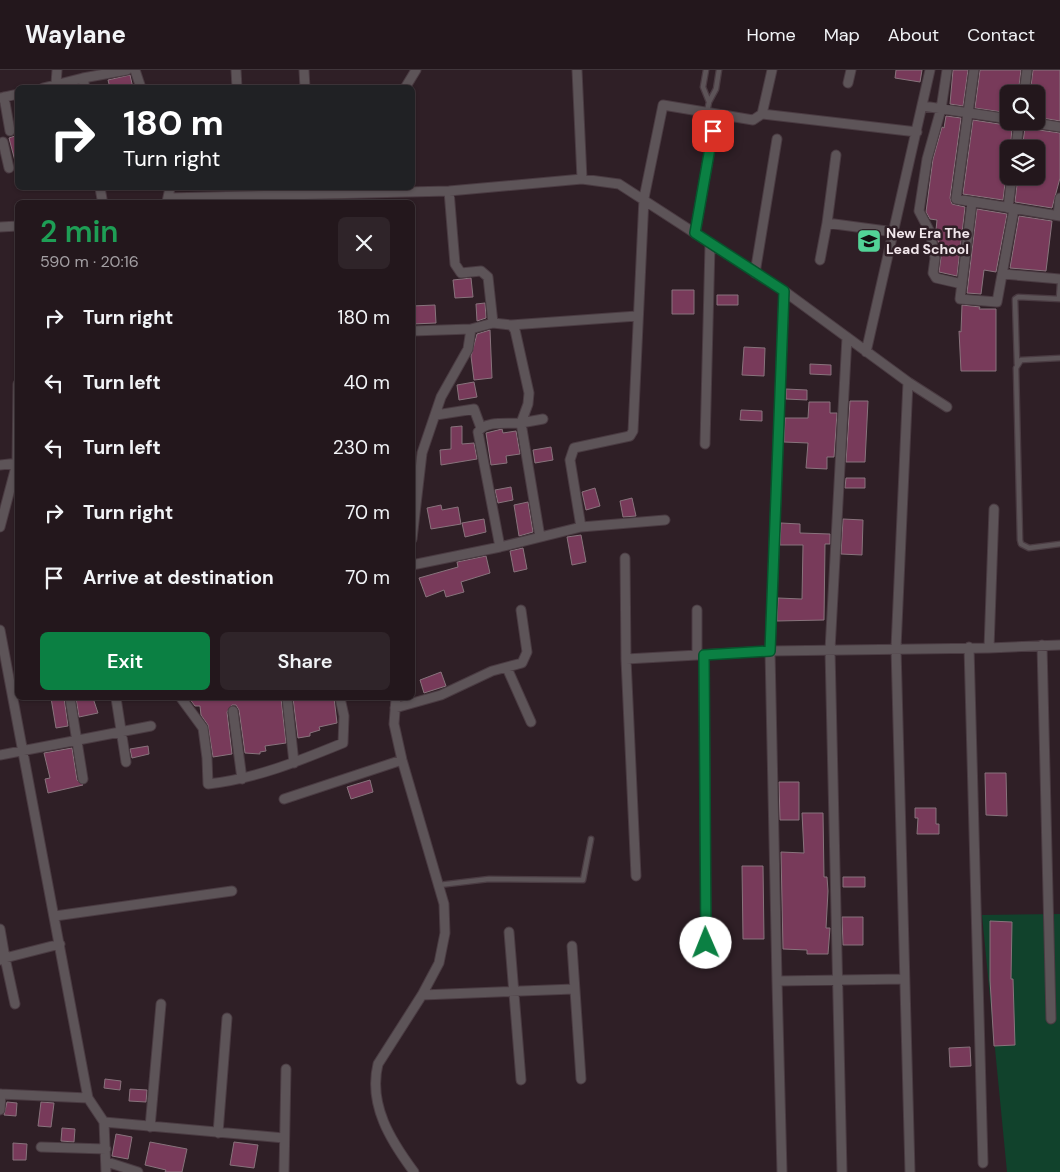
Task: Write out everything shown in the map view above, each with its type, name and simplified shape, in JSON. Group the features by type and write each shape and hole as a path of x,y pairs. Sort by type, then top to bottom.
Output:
{"street":[{"path":"56,84 57,70"},
{"path":"52,85 84,83 127,70"},
{"path":"135,70 140,85"},
{"path":"236,70 237,85"},
{"path":"304,70 305,85"},
{"path":"408,85 416,70"},
{"path":"577,70 582,179"},
{"path":"762,114 772,70"},
{"path":"848,83 851,70"},
{"path":"866,352 930,70"},
{"path":"947,70 941,109 927,159 919,211 930,232 935,258 933,273 936,278 962,284"},
{"path":"974,70 956,199 1059,216 1060,198"},
{"path":"1025,85 1027,70"},
{"path":"10,131 2,97 15,95"},
{"path":"581,527 570,460 574,448 630,436 633,430 644,198 663,105 753,120 762,114 917,132"},
{"path":"923,106 1000,118"},
{"path":"695,233 711,113"},
{"path":"1045,124 1060,127"},
{"path":"755,273 777,139"},
{"path":"3,142 10,168"},
{"path":"820,260 836,155"},
{"path":"167,200 243,191 449,191 582,179 604,180 619,184 644,198 710,245 784,291 908,382 947,407"},
{"path":"972,202 960,299 997,302 1003,274 1011,208 1012,185"},
{"path":"100,190 102,199"},
{"path":"449,191 455,264 461,273 481,271 488,277 493,323"},
{"path":"827,223 894,232"},
{"path":"0,227 15,226"},
{"path":"705,444 710,245"},
{"path":"1003,274 1060,279"},
{"path":"782,1172 770,651 784,291"},
{"path":"415,331 471,329 493,323 511,325 637,316"},
{"path":"511,325 515,330 529,393 528,404 522,423 540,537"},
{"path":"415,492 417,454 436,415 445,390 465,356 471,329"},
{"path":"842,1172 836,981 830,650 847,338"},
{"path":"908,382 896,648 910,1172"},
{"path":"436,415 474,409 480,428 478,438 500,547"},
{"path":"480,428 487,425 522,423 543,419"},
{"path":"0,465 15,463"},
{"path":"0,526 15,470"},
{"path":"989,648 994,509"},
{"path":"415,564 500,547 581,527 665,520"},
{"path":"626,558 626,659 636,876"},
{"path":"395,708 441,695 471,679 522,663 526,659 527,652 521,610"},
{"path":"696,610 701,655 706,943"},
{"path":"0,630 88,1098 104,1122 106,1172"},
{"path":"1042,645 1051,1019"},
{"path":"626,659 770,651 989,648 1060,645"},
{"path":"969,647 982,1163"},
{"path":"507,668 531,722"},
{"path":"70,700 83,779"},
{"path":"116,700 126,762"},
{"path":"182,700 203,728 208,758 208,784 242,779 294,763 343,744 344,716 340,700"},
{"path":"287,700 294,763"},
{"path":"396,700 394,724 402,760 444,904 445,933 439,963 422,995 378,1064 376,1075 379,1114 398,1150 414,1172"},
{"path":"233,711 242,779"},
{"path":"0,755 151,726"},
{"path":"284,799 402,760"},
{"path":"55,916 232,891"},
{"path":"0,929 3,959 15,1004"},
{"path":"509,932 522,1080"},
{"path":"3,959 60,944"},
{"path":"572,946 581,1079"},
{"path":"777,981 904,979"},
{"path":"422,995 574,988"},
{"path":"150,1126 161,1004"},
{"path":"218,1133 227,1018"},
{"path":"284,1172 286,1069"},
{"path":"0,1110 0,1094 88,1098"},
{"path":"104,1122 284,1138"},
{"path":"41,1147 106,1149"},
{"path":"107,1162 138,1172"}],"lane":[{"path":"706,70 703,87 711,113"},
{"path":"709,102 716,89 719,70"},
{"path":"1060,284 1059,299 1018,297 1016,299 1020,540 1021,544 1029,548 1060,544"},
{"path":"1016,364 1028,358 1060,358"},
{"path":"439,885 510,878 578,882 586,877 591,839"}],"green space":[{"path":"1060,914 1060,1172 1007,1172 982,915"}],"building":[{"path":"896,70 922,70 920,82 895,78"},
{"path":"953,70 968,70 963,106 950,104"},
{"path":"980,70 1021,70 1019,85 1000,85 1000,112 975,108"},
{"path":"1033,70 1060,70 1060,121 1045,118 1045,85 1031,85"},
{"path":"130,75 132,85 109,85 108,80"},
{"path":"946,116 961,118 950,198 952,204 965,207 957,276 939,272 941,257 936,230 937,220 930,219 926,212 933,159 942,127 944,128"},
{"path":"973,120 1000,124 1000,130 1012,130 1011,140 1000,140 1000,185 1005,185 1003,200 963,194"},
{"path":"1025,130 1060,133 1060,178 1052,208 1015,202 1017,185 1045,185 1045,140 1023,140"},
{"path":"15,136 15,161 9,138"},
{"path":"977,209 1007,214 996,272 984,270 981,294 967,293"},
{"path":"1019,216 1052,221 1046,271 1010,268"},
{"path":"471,278 473,297 455,298 453,280"},
{"path":"672,290 694,290 694,314 672,314"},
{"path":"717,295 738,295 738,305 717,305"},
{"path":"485,303 486,318 477,321 476,304"},
{"path":"435,305 436,323 415,324 415,306"},
{"path":"962,305 980,307 979,309 996,309 996,371 961,371 959,331 961,332"},
{"path":"490,330 492,378 474,380 471,356 477,334"},
{"path":"744,347 765,348 764,376 742,375"},
{"path":"810,364 831,365 831,375 810,374"},
{"path":"474,382 477,397 459,400 457,385"},
{"path":"786,389 807,390 807,400 786,399"},
{"path":"850,401 868,401 865,462 846,462"},
{"path":"809,402 830,402 830,413 837,413 834,457 827,457 827,469 806,468 808,443 784,442 785,418 808,418"},
{"path":"741,410 762,411 762,421 740,420"},
{"path":"462,426 462,444 474,443 477,459 441,465 440,450 451,449 451,427"},
{"path":"502,429 503,433 516,431 520,454 506,456 507,463 491,465 486,433"},
{"path":"551,447 553,460 535,463 533,450"},
{"path":"846,478 865,478 865,488 845,488"},
{"path":"511,487 513,500 498,503 495,490"},
{"path":"595,488 600,506 586,510 582,492"},
{"path":"632,498 636,516 623,517 620,501"},
{"path":"528,502 533,532 519,536 514,505"},
{"path":"441,505 442,510 458,507 461,524 431,529 427,508"},
{"path":"484,519 486,532 465,537 462,523"},
{"path":"843,519 863,520 862,555 841,554"},
{"path":"781,523 800,524 800,533 830,534 830,544 825,544 824,620 777,621 778,598 802,599 803,545 780,545"},
{"path":"581,535 586,562 572,565 567,537"},
{"path":"523,548 527,569 514,572 510,551"},
{"path":"486,556 490,573 461,582 464,592 446,597 444,590 426,597 419,578 458,567 457,562"},
{"path":"441,672 446,686 424,693 420,680"},
{"path":"51,700 64,700 68,726 56,728"},
{"path":"76,700 94,700 98,713 79,717"},
{"path":"190,700 281,700 286,743 265,746 266,751 260,752 260,754 245,753 239,710 236,705 232,705 227,712 232,754 213,757 208,725 201,715 200,706 195,706"},
{"path":"293,700 334,700 337,723 319,727 320,730 310,733 310,736 298,738"},
{"path":"148,746 149,754 132,758 130,749"},
{"path":"72,748 77,780 83,785 48,793 45,779 50,778 44,753"},
{"path":"985,773 1006,773 1007,816 986,815"},
{"path":"370,780 373,792 351,799 347,787"},
{"path":"779,782 799,782 799,820 780,820"},
{"path":"915,808 936,808 936,824 939,824 939,834 917,834 918,818 915,818"},
{"path":"802,813 823,813 824,877 827,877 828,891 826,928 830,928 828,954 807,954 807,950 783,949 781,852 804,853"},
{"path":"742,866 763,866 764,939 743,939"},
{"path":"843,877 865,877 865,887 843,887"},
{"path":"842,917 863,917 863,945 843,945"},
{"path":"990,921 1012,922 1011,979 1013,979 1015,1045 994,1046 990,980"},
{"path":"970,1047 971,1066 950,1067 949,1048"},
{"path":"105,1079 121,1081 120,1090 104,1088"},
{"path":"130,1089 147,1090 146,1102 129,1101"},
{"path":"7,1102 17,1103 16,1116 4,1115"},
{"path":"41,1102 54,1103 51,1127 38,1126"},
{"path":"62,1128 75,1129 74,1142 61,1141"},
{"path":"116,1134 132,1137 128,1159 112,1156"},
{"path":"150,1142 187,1149 182,1172 165,1172 166,1170 145,1165"},
{"path":"234,1142 258,1145 254,1168 230,1165"},
{"path":"13,1143 27,1144 26,1160 13,1160"}],"place":[{"name":"New Era The Lead School","path":"869,241"}],"route":[{"path":"706,943 704,655 770,651 784,291 710,245 695,233 713,131"}]}
